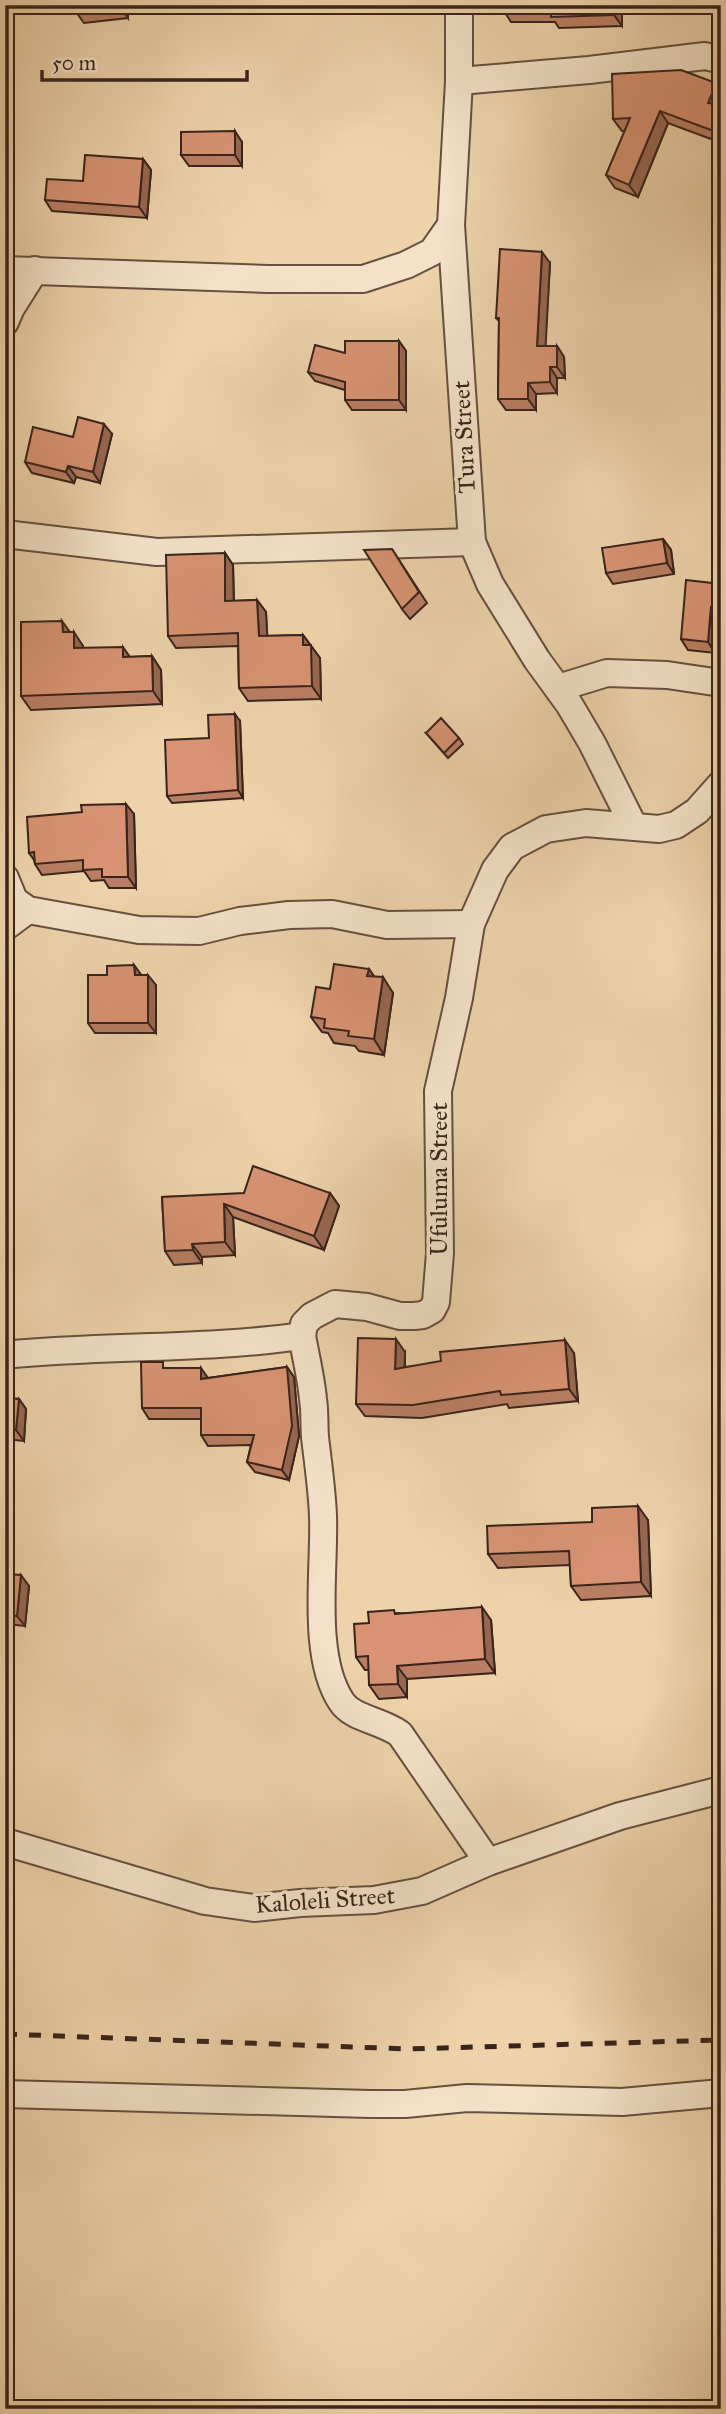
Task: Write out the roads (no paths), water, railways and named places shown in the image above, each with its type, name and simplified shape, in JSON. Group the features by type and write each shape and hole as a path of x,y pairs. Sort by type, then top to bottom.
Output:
{"street":[{"name":"Tura Street","path":"459,5 459,81 451,225 472,542 489,584 592,743 633,825"},
{"path":"459,81 589,70 705,56 721,60"},
{"path":"5,270 268,279 363,279 406,265 432,252 451,225"},
{"path":"5,322 35,270"},
{"path":"5,534 157,552 472,542"},
{"path":"558,688 607,673 667,675 721,683"},
{"name":"Ufuluma Street","path":"302,1336 304,1324 312,1316 335,1304 368,1307 400,1316 414,1316 432,1310 436,1302 440,1253 438,1091 460,998 471,924 495,870 512,846 546,829 586,823 659,829 676,825 697,811 721,784"},
{"path":"5,878 15,900 28,910 139,930 199,931 240,921 289,915 332,914 387,925 471,924"},
{"path":"5,927 28,910"},
{"path":"5,1355 207,1346 302,1336 314,1402 321,1476 321,1602 326,1654 332,1682 341,1702 350,1712 389,1726 400,1734 488,1862"},
{"name":"Kaloleli Street","path":"5,1842 205,1900 254,1908 374,1900 422,1891 488,1862 620,1816 721,1790"},
{"path":"5,2094 382,2104 467,2098 622,2102 721,2093"}],"railway":[{"path":"5,2034 407,2049 721,2040"}]}
